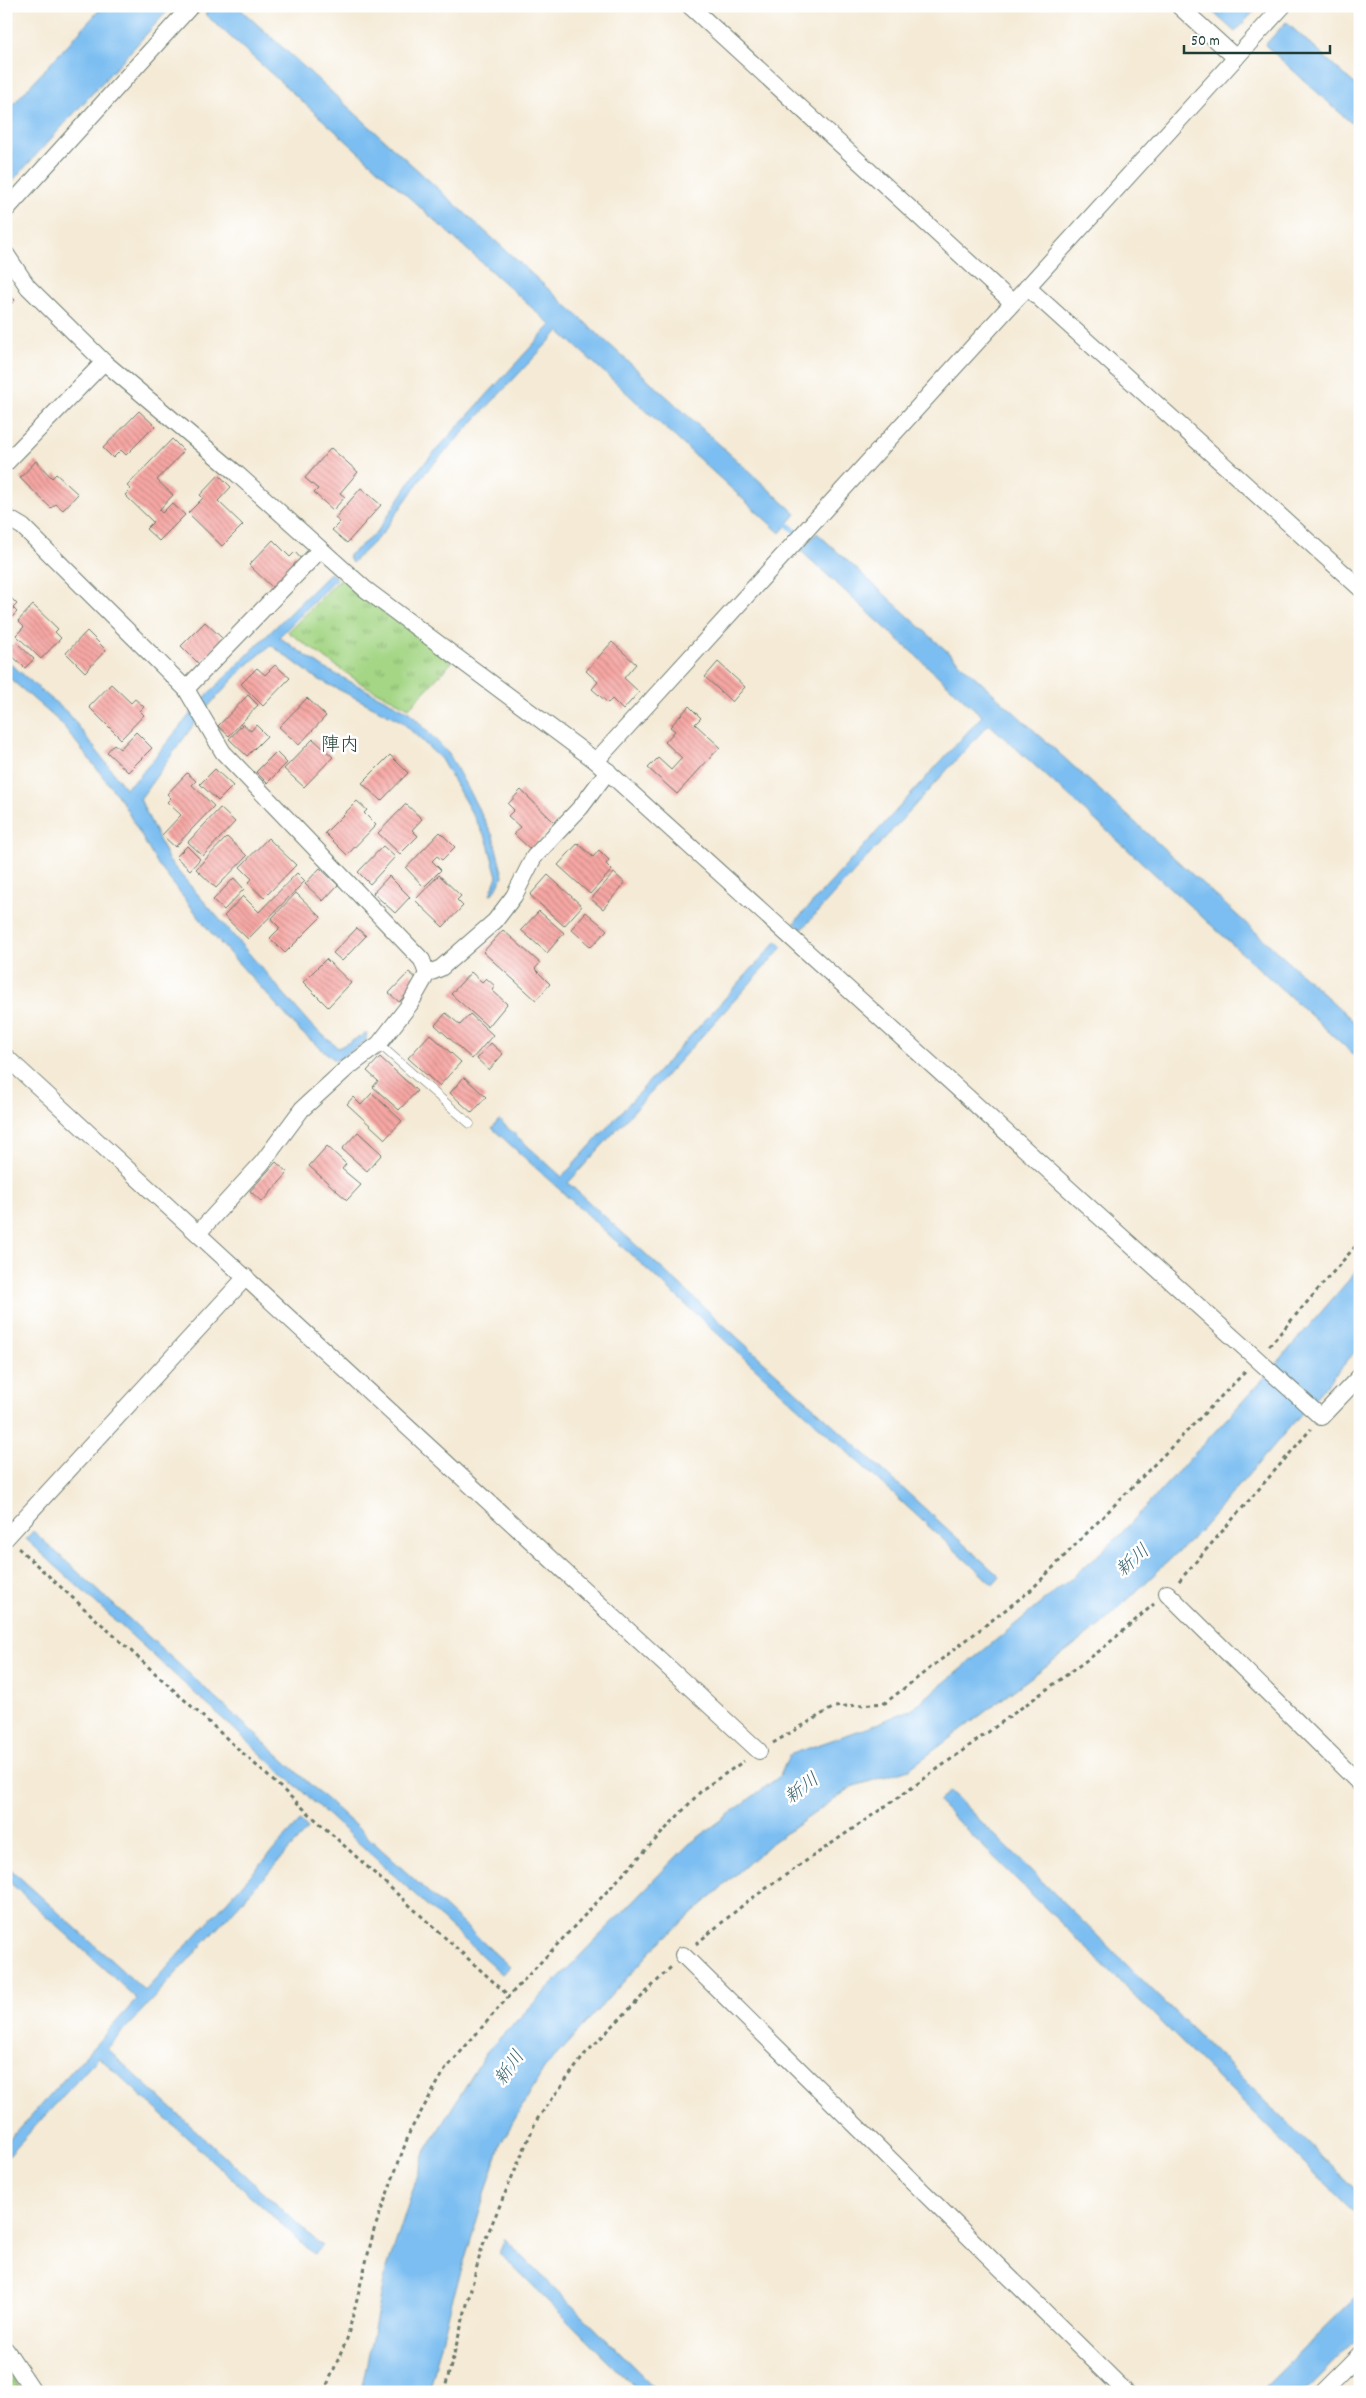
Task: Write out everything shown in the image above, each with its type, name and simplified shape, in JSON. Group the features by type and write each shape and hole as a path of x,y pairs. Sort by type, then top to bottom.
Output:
{"street":[{"path":"6,210 191,6"},
{"path":"690,6 1012,302"},
{"path":"1179,6 1236,58"},
{"path":"199,1232 262,1163 302,1109 347,1068 379,1044 410,1004 427,974 441,968 495,921 514,896 534,857 580,807 602,766 788,550 1283,6"},
{"path":"6,254 28,287 104,362 236,473 365,589 602,766 1317,1414 1360,1376"},
{"path":"1027,287 1360,588"},
{"path":"6,463 104,362"},
{"path":"6,517 23,527 190,695 223,752 422,960 427,974"},
{"path":"190,695 320,550"},
{"path":"6,1057 199,1232 759,1751"},
{"path":"6,1538 246,1277"},
{"path":"1167,1594 1360,1784"},
{"path":"683,1955 1126,2392"},
{"path":"6,2350 34,2392"},
{"path":"1322,2392 1360,2354"}],"lane":[{"path":"379,1044 470,1124"}],"path":[{"path":"324,2392 347,2339 374,2230 410,2131 445,2070 509,1996 703,1790 759,1751 834,1707 885,1703 1031,1590 1261,1362 1360,1241"},
{"path":"444,2392 482,2247 536,2121 585,2054 683,1955 748,1901 906,1792 1102,1649 1167,1594 1227,1528 1317,1414"},
{"path":"6,1538 509,1996"}],"green space":[{"path":"341,578 452,662 409,708 362,684 288,632"},
{"path":"6,2368 22,2392 6,2392"}],"water":[{"path":"103,6 172,6 6,188 6,112"},
{"path":"212,6 237,6 796,514 780,533 559,331 425,473 382,534 352,563 348,556 377,532 418,470 551,325 205,14"},
{"path":"1206,6 1259,6 1235,32"},
{"path":"1286,22 1360,89 1360,131 1265,45"},
{"path":"817,533 1360,1027 1360,1060 989,724 802,929 794,923 982,716 801,551"},
{"path":"330,573 337,578 279,637 324,668 409,712 449,754 493,836 503,876 495,891 490,895 497,876 487,840 441,759 401,721 316,678 271,645 245,667 202,713 140,799 169,861 310,1024 338,1048 367,1033 366,1041 336,1061 301,1032 212,934 156,862 121,800 62,724 6,675 6,660 69,714 125,788 138,778 201,701"},
{"path":"777,941 783,947 568,1183 1000,1577 993,1585 492,1128 499,1120 562,1177"},
{"name":"新川","path":"1360,1267 1360,1346 1199,1532 1102,1624 909,1769 852,1787 769,1845 657,1945 544,2069 501,2143 452,2301 429,2392 358,2392 363,2382 386,2272 426,2150 488,2050 688,1845 780,1776 789,1755 869,1727 912,1709 1074,1576 1117,1538 1264,1378"},
{"path":"33,1531 510,1967 502,1974 26,1539"},
{"path":"950,1791 1360,2194 1360,2218 938,1802"},
{"path":"300,1821 308,1829 107,2049 322,2246 314,2254 99,2057 6,2158 6,2143 137,1999 6,1879 6,1865 145,1991"},
{"path":"505,2239 659,2392 640,2392 499,2253"},
{"path":"1360,2293 1360,2336 1305,2392 1260,2392"}],"building":[{"path":"6,292 15,300 6,309"},
{"path":"139,411 155,426 126,455 121,450 113,458 103,448"},
{"path":"172,439 184,451 157,480 173,495 159,510 162,513 172,503 185,515 159,541 146,529 153,522 125,495 131,489 127,486"},
{"path":"331,448 358,472 340,493 345,497 333,510 314,493 318,489 305,478"},
{"path":"36,461 52,478 56,474 78,494 63,510 56,504 51,508 20,478"},
{"path":"219,475 231,487 218,501 243,525 222,546 188,513 203,498 200,495"},
{"path":"361,488 381,505 347,543 332,530 340,522 335,518"},
{"path":"273,540 290,557 295,552 302,560 274,589 249,565"},
{"path":"6,593 17,604 13,608 17,612 6,623"},
{"path":"33,605 58,629 55,632 61,638 41,659 16,635 24,627 18,621"},
{"path":"205,622 223,639 199,664 181,646"},
{"path":"87,631 106,650 85,672 66,653"},
{"path":"16,642 34,659 25,668 7,651"},
{"path":"612,642 636,664 624,678 639,692 623,710 612,699 608,703 592,689 598,682 586,671"},
{"path":"718,662 745,687 732,702 705,677"},
{"path":"275,665 290,678 263,706 241,684 257,668 265,675"},
{"path":"111,684 131,703 135,699 144,707 140,711 144,715 121,739 89,707"},
{"path":"248,695 258,705 229,736 218,726"},
{"path":"307,698 326,716 299,745 279,727"},
{"path":"689,706 701,718 695,724 720,747 677,794 648,768 658,758 671,770 682,758 665,742 675,731 670,727"},
{"path":"243,724 251,731 256,725 267,736 247,756 229,739"},
{"path":"136,732 152,748 128,772 107,752 114,744 120,749"},
{"path":"313,739 333,757 304,787 284,769"},
{"path":"276,752 287,763 267,783 256,772"},
{"path":"390,755 408,773 381,801 362,783"},
{"path":"215,769 233,786 218,801 200,784"},
{"path":"187,773 196,781 192,785 214,806 175,847 162,835 181,815 167,802 171,798 167,794"},
{"path":"521,790 555,823 530,849 514,834 520,827 508,816 514,810 508,804"},
{"path":"357,801 367,810 364,813 376,825 347,855 325,833"},
{"path":"406,804 422,819 412,830 418,836 400,854 378,833"},
{"path":"220,808 235,822 203,856 188,842"},
{"path":"440,832 455,847 442,860 437,856 432,861 441,870 424,887 406,868"},
{"path":"227,837 247,856 216,888 196,869"},
{"path":"268,838 296,865 264,898 248,883 252,879 240,867"},
{"path":"578,843 593,857 599,850 609,860 606,864 612,870 590,894 558,865"},
{"path":"187,846 200,859 190,870 176,857"},
{"path":"383,846 395,857 370,884 358,872"},
{"path":"320,868 338,885 323,901 305,884"},
{"path":"297,873 305,881 248,939 224,916 243,896 259,912"},
{"path":"614,873 625,883 603,909 591,899"},
{"path":"439,875 461,896 457,900 463,906 443,927 415,900"},
{"path":"548,875 582,906 564,926 530,895"},
{"path":"389,876 410,897 395,913 373,893"},
{"path":"234,878 244,889 224,910 213,900"},
{"path":"296,893 321,917 285,953 270,938 280,928 271,919"},
{"path":"539,911 564,933 547,953 521,930"},
{"path":"586,912 607,930 591,947 571,929"},
{"path":"357,928 366,936 342,961 333,953"},
{"path":"503,930 540,963 535,969 550,984 536,1000 483,952"},
{"path":"326,959 351,983 328,1007 303,982"},
{"path":"409,972 419,981 399,1002 389,993"},
{"path":"471,972 482,982 486,978 495,986 492,990 507,1004 488,1027 451,994"},
{"path":"446,1013 460,1025 470,1014 493,1035 472,1059 435,1025"},
{"path":"430,1034 461,1062 439,1086 408,1058"},
{"path":"491,1043 503,1054 489,1070 477,1059"},
{"path":"380,1057 417,1091 399,1110 373,1087 378,1081 367,1071"},
{"path":"464,1077 486,1097 472,1113 450,1093"},
{"path":"372,1093 402,1121 385,1139 347,1104 353,1097 361,1105"},
{"path":"358,1132 382,1154 367,1171 342,1149"},
{"path":"327,1146 346,1164 342,1169 361,1185 347,1200 309,1166"},
{"path":"276,1162 288,1173 262,1202 250,1191"}],"waterway":[{"path":"787,524 808,543"}],"district":[{"name":"陣内","path":"340,746"}]}
